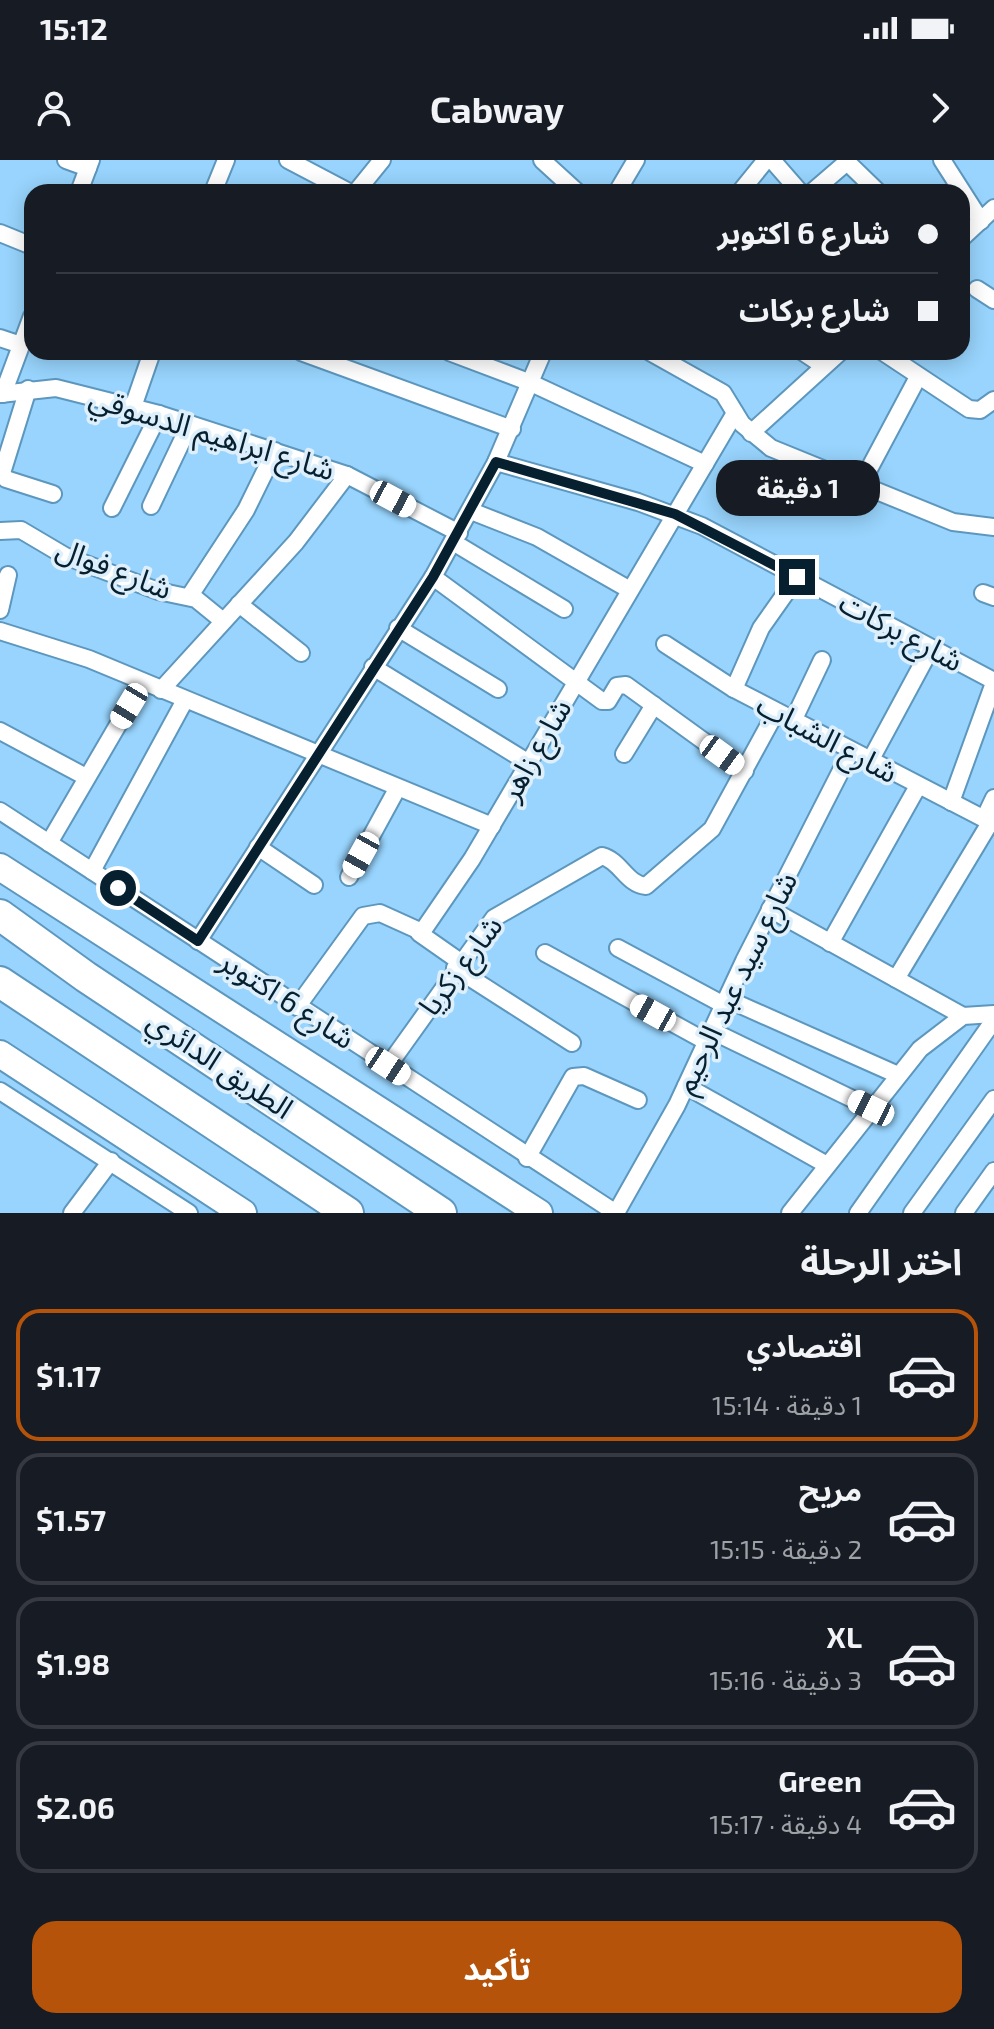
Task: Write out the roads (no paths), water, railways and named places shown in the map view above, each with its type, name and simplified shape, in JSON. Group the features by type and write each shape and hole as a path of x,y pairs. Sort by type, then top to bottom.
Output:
{"highway":[{"path":"0,867 539,1213"},
{"name":"الطريق الدائري","path":"0,915 86,977 441,1213"},
{"name":"الطريق الدائري","path":"0,982 348,1213"},
{"path":"0,1054 243,1213"}],"street":[{"path":"66,160 90,164 82,184"},
{"path":"216,184 226,160"},
{"path":"288,160 334,184"},
{"path":"362,184 382,160"},
{"path":"542,160 568,184"},
{"path":"622,184 636,160"},
{"path":"747,184 769,160 792,184"},
{"path":"942,160 957,184"},
{"path":"821,184 846,161 870,184"},
{"path":"970,204 981,221"},
{"path":"970,231 994,208"},
{"path":"0,233 24,243"},
{"path":"977,289 994,300"},
{"path":"1,394 24,337"},
{"path":"0,338 21,345"},
{"path":"133,407 149,360"},
{"path":"323,360 512,429"},
{"path":"470,360 531,383 705,464"},
{"path":"198,941 433,577 496,462 540,360"},
{"path":"665,360 708,383 729,399 735,413 751,433 771,448 953,522 994,527"},
{"path":"815,360 824,366"},
{"path":"751,433 831,360"},
{"path":"894,360 974,411 994,400"},
{"path":"860,486 918,377"},
{"name":"شارع ابراهيم الدسوقي","path":"1,394 56,388 159,414 347,475 456,537 564,609"},
{"path":"28,389 2,473 6,479 53,494"},
{"name":"شارع زاهر","path":"419,933 457,883 492,826 735,413"},
{"path":"112,508 159,414"},
{"path":"151,506 190,424"},
{"path":"189,597 246,510 275,451"},
{"name":"شارع بركات","path":"496,462 675,514 994,682"},
{"path":"161,690 304,533 347,475"},
{"path":"471,511 537,537 630,590"},
{"name":"شارع فوال","path":"0,531 21,530 65,556 158,591 189,597 223,621"},
{"path":"0,610 8,575"},
{"path":"433,577 603,702 624,684 745,771"},
{"path":"734,689 761,628 797,577"},
{"path":"239,604 301,653"},
{"path":"398,628 498,689"},
{"path":"0,631 55,646 492,826"},
{"name":"شارع الشباب","path":"665,644 776,712 990,821"},
{"path":"870,761 931,648"},
{"path":"793,721 822,660"},
{"path":"373,667 529,763"},
{"path":"49,843 143,682"},
{"path":"951,802 994,682"},
{"path":"92,871 185,700"},
{"path":"624,754 654,705"},
{"name":"شارع زكريا","path":"388,1066 484,927 504,909 594,858 608,857 640,886 652,884 712,829 776,712"},
{"path":"0,731 86,777"},
{"name":"شارع سيد عبد الرحيم","path":"616,1213 686,1086 770,909 851,751"},
{"path":"830,943 918,786"},
{"path":"349,877 397,789"},
{"path":"896,979 990,821 994,798"},
{"name":"شارع 6 اكتوبر","path":"0,811 527,1158 616,1213"},
{"path":"258,847 314,885"},
{"path":"770,909 963,1016"},
{"path":"297,1007 363,916 380,913 419,933 457,965 572,1043"},
{"path":"618,948 726,1002 898,1075"},
{"path":"545,953 710,1037 871,1108"},
{"path":"790,1213 871,1108 935,1035 963,1016 994,1014"},
{"path":"858,1213 994,1020"},
{"path":"527,1158 573,1077 584,1076 638,1100"},
{"path":"686,1086 827,1165"},
{"path":"0,1091 189,1213"},
{"path":"912,1213 994,1099"},
{"path":"72,1213 111,1161"},
{"path":"964,1213 994,1171"}]}
